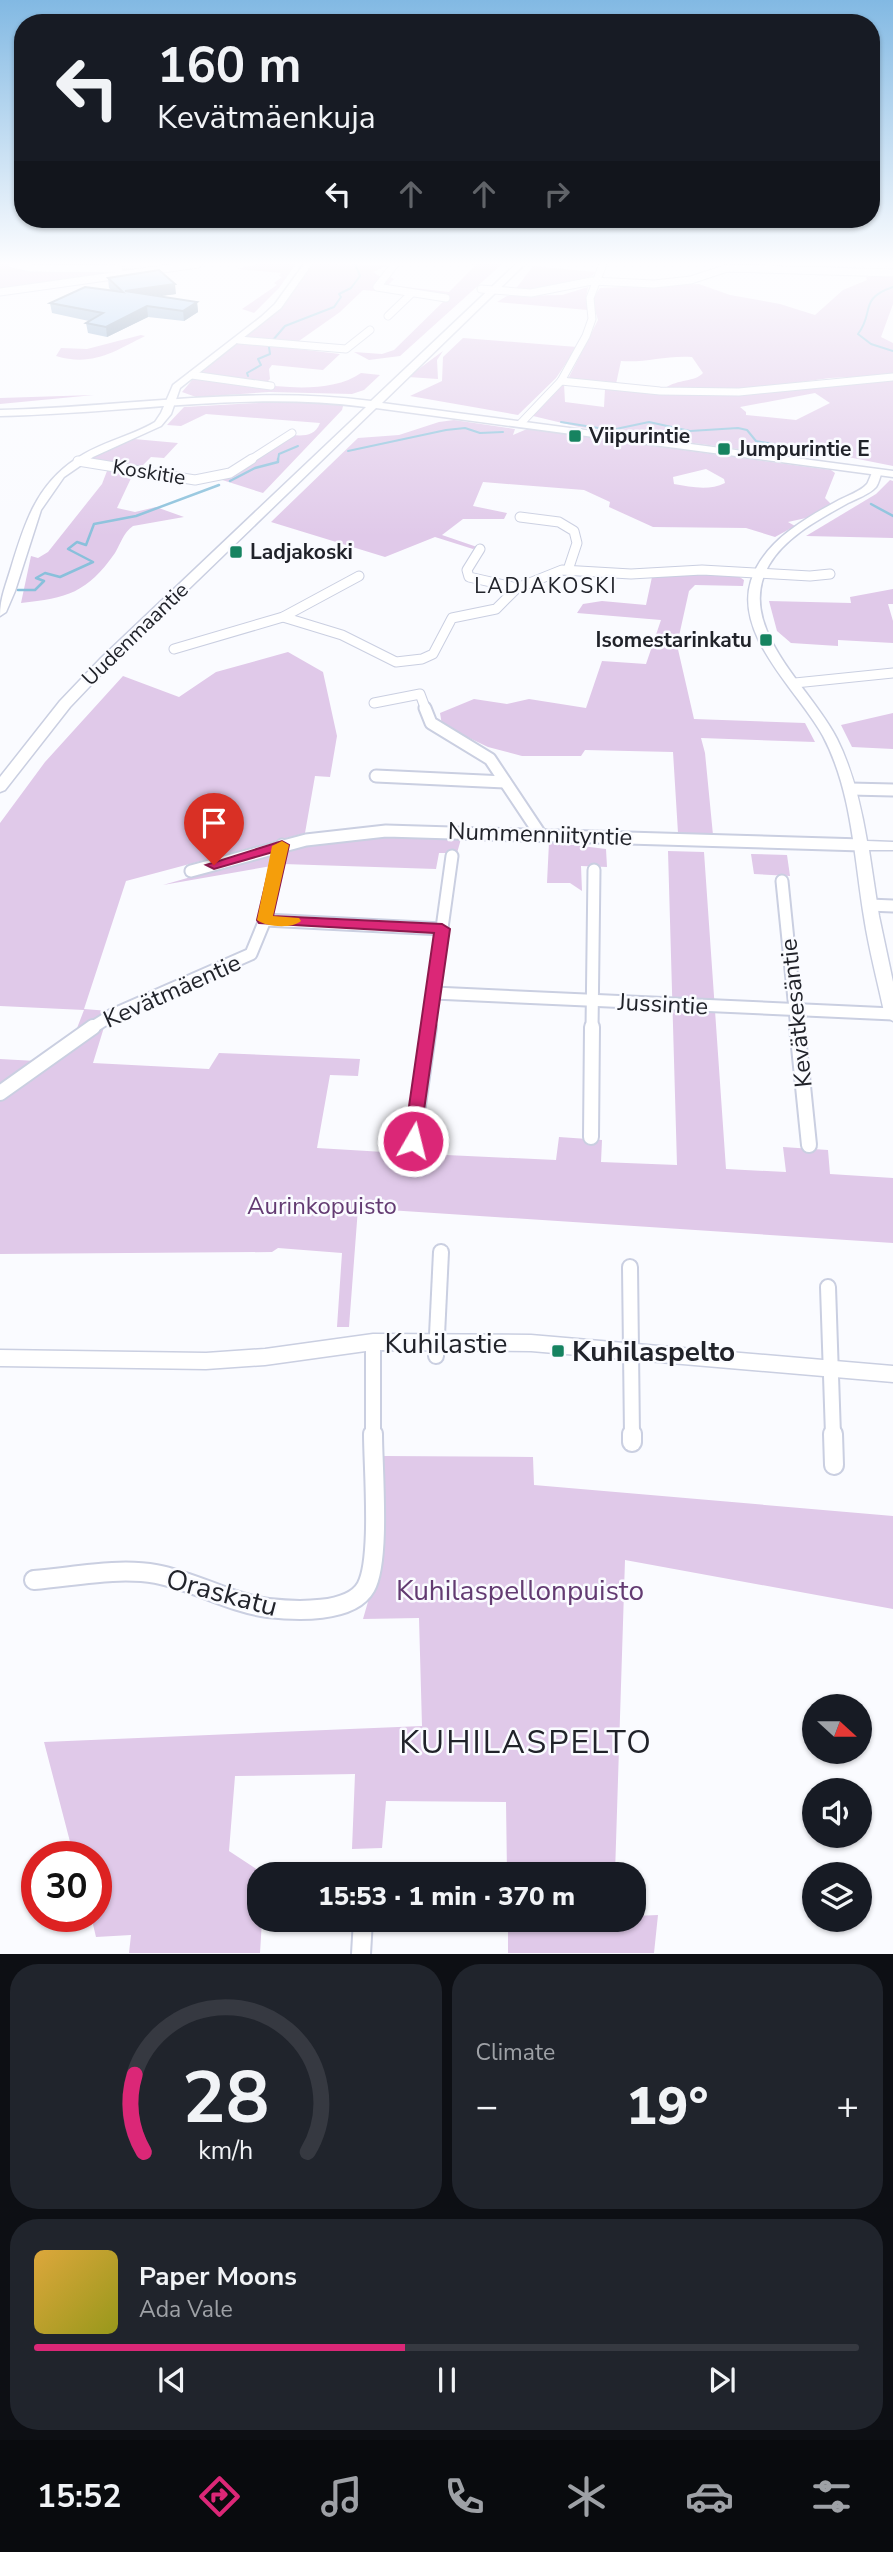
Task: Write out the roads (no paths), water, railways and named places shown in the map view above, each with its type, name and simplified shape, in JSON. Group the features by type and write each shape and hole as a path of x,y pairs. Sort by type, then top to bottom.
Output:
{"main road":[{"name":"Uudenmaantie","path":"0,787 65,704 415,355"},
{"name":"Uudenmaantie","path":"370,401 421,355"},
{"path":"0,412 285,398 370,401 893,474"}],"street":[{"path":"0,612 12,585 38,502 55,480 78,461 154,427 164,418 173,391 219,355"},
{"path":"521,423 561,381 575,355"},
{"path":"192,375 271,386"},
{"path":"561,381 660,391 739,392 893,377"},
{"name":"Koskitie","path":"78,461 195,480 230,473 292,433"},
{"path":"877,472 871,486 785,540 772,552 754,597 757,619 767,644 829,736 850,789 862,845 869,905 893,1015"},
{"path":"520,517 559,522 575,531 577,543 568,570"},
{"path":"480,549 467,570 468,577 517,587"},
{"path":"283,617 342,635 396,662 433,654 452,618 501,606 517,587 552,573 568,570 632,574 702,570 764,575 830,574"},
{"path":"174,649 283,617 359,576"},
{"path":"795,684 893,673"},
{"path":"374,703 420,694 431,723 483,754 540,834"},
{"path":"376,776 505,782"},
{"path":"850,789 893,790"},
{"name":"Nummenniityntie","path":"191,871 282,845 348,833 386,831 893,846"},
{"name":"Kevätmäentie","path":"0,1093 62,1047 112,1015 251,954 265,920 282,845"},
{"path":"413,1141 452,856"},
{"path":"591,1137 594,870"},
{"name":"Kevätkesäntie","path":"782,881 810,1145"},
{"path":"869,905 893,906"},
{"path":"265,920 442,929"},
{"name":"Jussintie","path":"434,993 893,1015"},
{"path":"436,1349 441,1252"},
{"path":"630,1267 632,1442"},
{"path":"828,1287 834,1465"},
{"name":"Kuhilastie","path":"0,1358 236,1360 373,1342 436,1349 531,1343 893,1374"},
{"name":"Oraskatu","path":"34,1580 135,1573 174,1578 254,1605 280,1610 341,1608 352,1603 368,1584 373,1562 373,1342"},
{"path":"361,1954 362,1932"}],"waterway":[{"path":"248,376 247,373 261,365 258,359 267,355"},
{"path":"561,422 611,430 649,422 690,431 738,428 747,430 756,441 816,452"},
{"path":"348,451 446,430 465,428 480,433 503,432"},
{"path":"278,460 279,454 298,446"},
{"path":"230,481 278,460"},
{"path":"18,590 35,590 44,581 36,578 45,573 60,577 93,562 68,549 77,542 86,545 94,524 136,516 219,485"},
{"path":"871,504 893,516"}],"place":[{"name":"Viipurintie","path":"575,436"},
{"name":"Jumpurintie E","path":"724,449"},
{"name":"Ladjakoski","path":"236,552"},
{"name":"Isomestarinkatu","path":"766,640"},
{"name":"Kuhilaspelto","path":"558,1351"}],"district":[{"name":"LADJAKOSKI","path":"546,586"},
{"name":"KUHILASPELTO","path":"526,1742"}],"park label":[{"name":"Aurinkopuisto","path":"322,1206"},
{"name":"Kuhilaspellonpuisto","path":"520,1590"}]}
